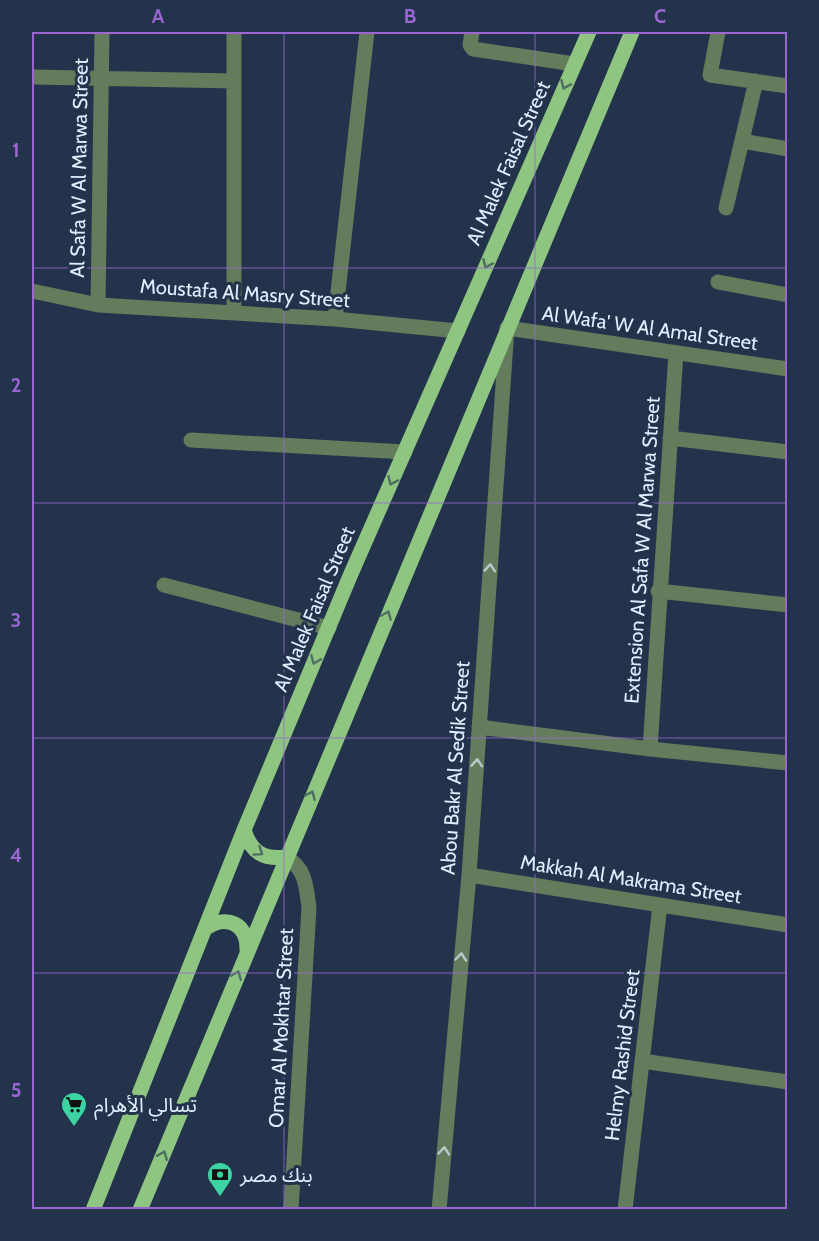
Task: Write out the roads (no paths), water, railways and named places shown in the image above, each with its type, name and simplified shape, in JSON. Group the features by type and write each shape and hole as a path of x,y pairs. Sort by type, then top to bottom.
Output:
{"main road":[{"name":"Al Malek Faisal Street","path":"93,1209 244,830 328,628 589,32"},
{"path":"140,1209 285,857 632,32"},
{"path":"244,830 248,844 258,854 272,859 285,857"},
{"path":"206,928 215,922 225,921 235,924 243,930 247,940 247,950"}],"street":[{"name":"Al Safa W Al Marwa Street","path":"98,305 102,32"},
{"path":"234,32 234,312"},
{"path":"335,319 367,32"},
{"path":"472,32 470,45 473,49 574,64"},
{"path":"718,32 710,75 788,86"},
{"path":"32,77 234,81"},
{"path":"726,208 756,81"},
{"path":"742,141 788,149"},
{"path":"718,282 788,295"},
{"name":"Moustafa Al Masry Street","path":"32,291 98,305 335,319 458,331"},
{"name":"Al Wafa' W Al Amal Street","path":"507,328 788,369"},
{"name":"Abou Bakr Al Sedik Street","path":"440,1209 469,875 507,328"},
{"name":"Extension Al Safa W Al Marwa Street","path":"650,749 658,591 676,353"},
{"path":"670,438 788,452"},
{"path":"191,440 405,452"},
{"path":"164,585 328,628"},
{"path":"658,591 788,605"},
{"path":"479,727 650,749 788,763"},
{"name":"Omar Al Mokhtar Street","path":"285,857 302,871 309,908 291,1209"},
{"name":"Makkah Al Makrama Street","path":"469,875 788,925"},
{"name":"Helmy Rashid Street","path":"625,1209 660,905"},
{"path":"642,1060 788,1082"}],"place":[{"name":"تسالي الأهرام","path":"74,1128"},
{"name":"بنك مصر","path":"220,1198"}]}
